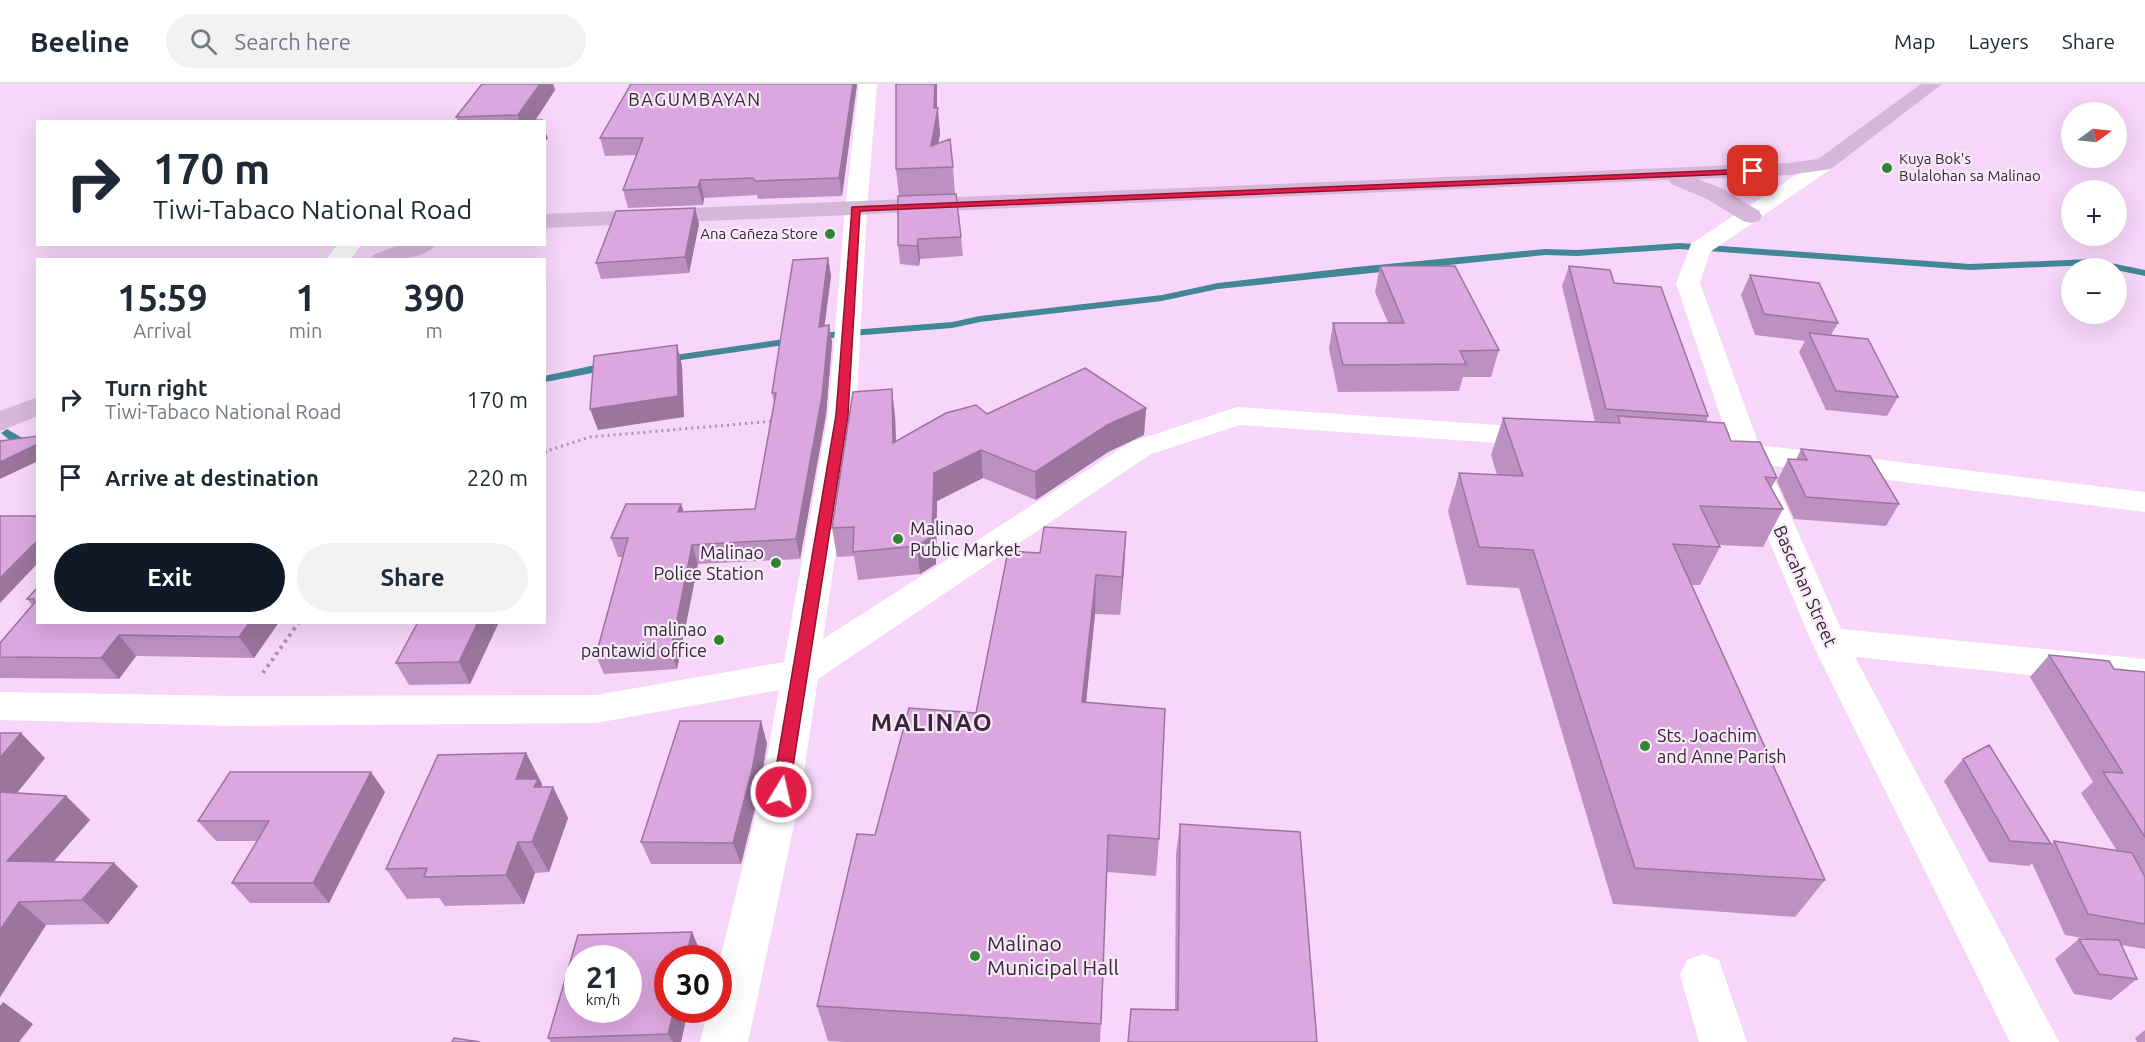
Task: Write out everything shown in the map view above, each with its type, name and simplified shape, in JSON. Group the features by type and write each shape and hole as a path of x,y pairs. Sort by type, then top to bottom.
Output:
{"main road":[{"path":"546,221 1789,169 1824,165 1926,90"},
{"path":"1669,175 1715,194 1751,216"},
{"path":"386,258 420,246"},
{"path":"0,422 36,406"}],"street":[{"path":"724,1042 781,792 842,415 856,209 868,84"},
{"name":"Bascahan Street","path":"1824,165 1699,249 1688,283 1747,452 1829,641 2036,1042"},
{"path":"340,258 349,246"},
{"path":"0,706 236,711 596,709 799,673 1141,448 1238,416 1569,439"},
{"path":"1688,448 1747,452 2145,501"},
{"path":"1829,641 2145,673"},
{"path":"1703,975 1723,1042"}],"path":[{"path":"546,451 590,437 842,415"},
{"path":"236,711 298,624"}],"building":[{"path":"482,84 540,84 518,115 456,117"},
{"path":"631,84 853,84 839,178 700,180 698,187 623,190 643,138 600,138"},
{"path":"896,84 935,84 934,108 938,108 931,146 950,139 953,167 896,169"},
{"path":"956,194 961,237 918,239 917,246 898,245 898,196"},
{"path":"695,208 685,257 596,263 616,211"},
{"path":"828,258 819,327 829,325 822,396 796,539 692,545 671,650 596,655 628,538 611,538 626,504 681,504 678,512 755,509 776,393 772,393 793,260"},
{"path":"1380,266 1455,266 1499,350 1460,351 1466,364 1343,365 1333,323 1404,323"},
{"path":"1569,266 1610,270 1614,283 1661,287 1708,416 1606,409"},
{"path":"1750,275 1819,283 1838,323 1764,314"},
{"path":"1809,333 1868,339 1898,397 1836,391"},
{"path":"677,345 678,396 590,409 594,356"},
{"path":"1085,368 1146,408 1109,424 1035,472 981,450 934,473 932,536 917,546 853,552 854,527 832,528 853,392 892,389 893,443 946,413 976,405 987,414"},
{"name":"Sts. Joachim and Anne Parish","path":"1618,416 1724,423 1731,441 1760,442 1777,478 1765,477 1783,509 1700,506 1720,547 1673,544 1825,880 1635,868 1533,550 1479,547 1459,473 1523,476 1503,418 1620,423"},
{"path":"36,436 36,445 0,462 0,441"},
{"path":"1801,449 1870,456 1899,504 1806,497 1788,459 1807,460"},
{"path":"0,516 36,516 36,542 0,578"},
{"path":"1044,527 1126,532 1122,577 1096,575 1082,702 1165,709 1159,839 1108,835 1101,1024 817,1006 857,834 875,835 909,708 976,713 1008,551 1040,553"},
{"path":"36,589 36,624 249,624 239,637 119,635 101,658 0,657 0,643 35,602 34,599 27,599"},
{"path":"417,624 477,624 459,662 396,663"},
{"path":"2049,655 2109,661 2114,669 2145,672 2145,837 2103,772 2123,773"},
{"path":"680,721 761,721 752,770 733,843 641,842"},
{"path":"0,733 21,733 0,758"},
{"path":"1989,745 2051,844 2010,841 1963,759"},
{"path":"526,753 516,779 538,779 534,787 553,787 532,842 518,842 506,875 424,877 427,868 386,869 438,755"},
{"path":"230,772 371,772 313,883 232,883 269,821 198,821"},
{"path":"0,792 66,796 7,861 114,863 82,900 19,902 0,930"},
{"path":"1180,824 1300,832 1317,1042 1128,1042 1131,1009 1178,1010"},
{"path":"2054,841 2132,853 2145,877 2145,924 2088,914"},
{"path":"692,932 689,945 654,945 654,1023 671,1023 668,1034 548,1038 564,983 564,1023 642,1023 642,945 575,945 578,935"},
{"path":"2079,939 2119,940 2137,979 2099,974"},
{"path":"454,1038 480,1042 452,1042"}],"waterway":[{"path":"661,360 839,334 952,325 980,319 1162,298 1218,286 1545,252 1577,253 1680,246 1970,267 2091,262 2145,273"},
{"path":"546,379 610,367"},
{"path":"7,433 21,443 36,443"}],"place":[{"name":"Kuya Bok's Bulalohan sa Malinao","path":"1887,168"},
{"name":"Ana Cañeza Store","path":"830,234"},
{"name":"Malinao Public Market","path":"898,539"},
{"name":"Malinao Police Station","path":"776,563"},
{"name":"malinao pantawid office","path":"719,640"},
{"name":"Sts. Joachim and Anne Parish","path":"1645,746"},
{"name":"Malinao Municipal Hall","path":"975,956"}],"district":[{"name":"BAGUMBAYAN","path":"695,100"},
{"name":"MALINAO","path":"932,723"}],"route":[{"path":"781,792 842,415 856,209 1753,171"}]}
